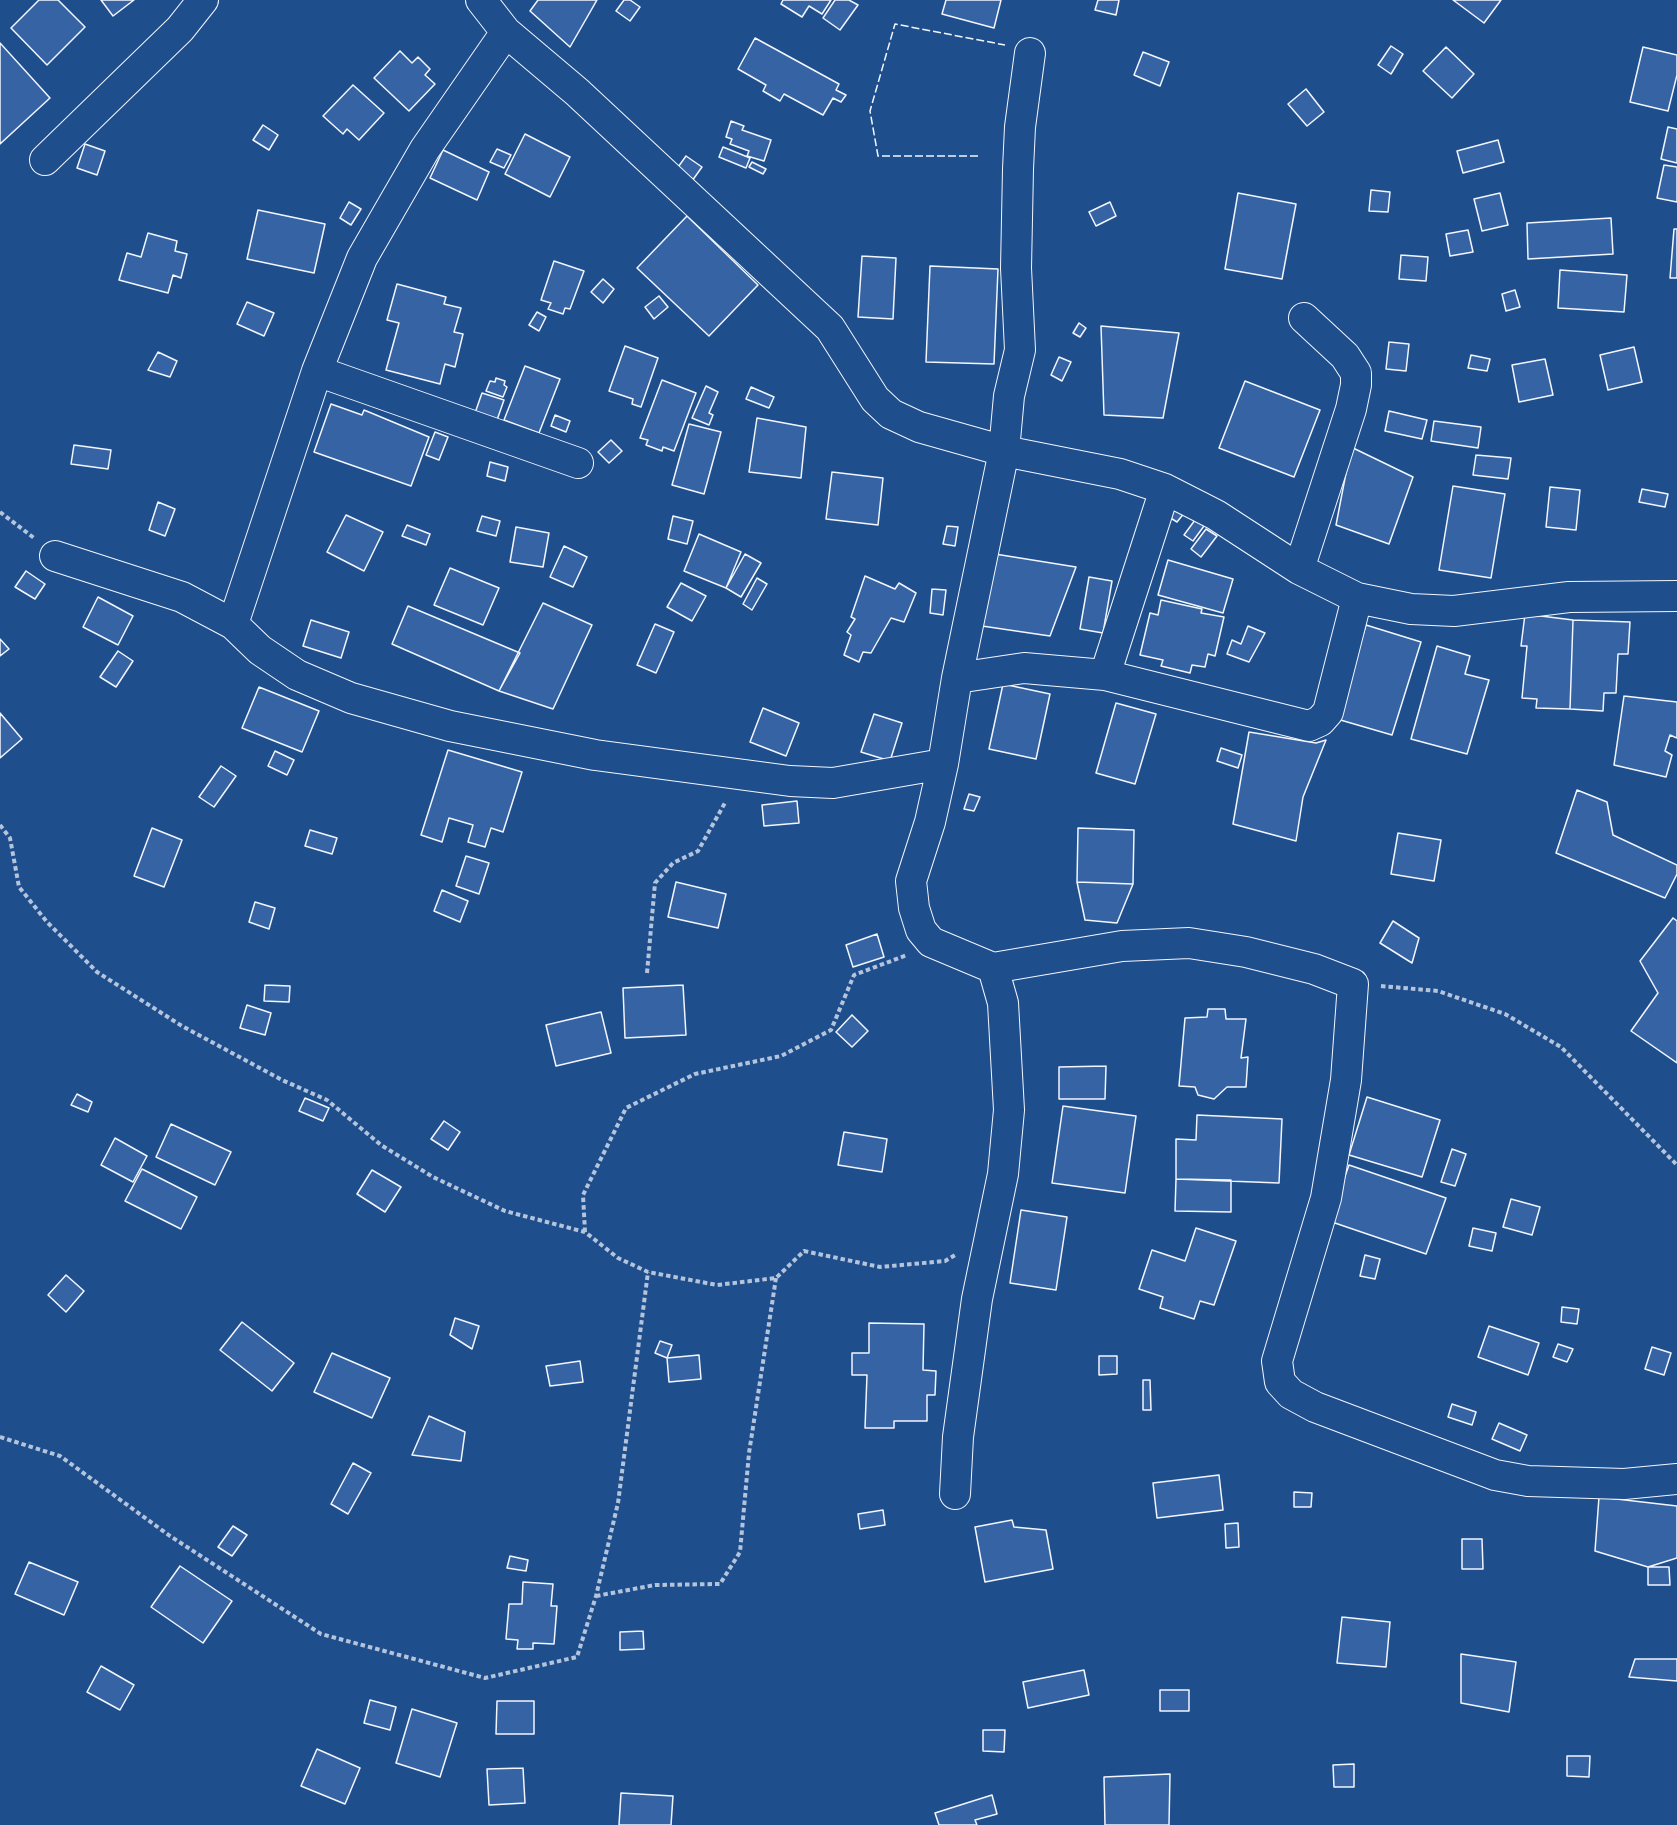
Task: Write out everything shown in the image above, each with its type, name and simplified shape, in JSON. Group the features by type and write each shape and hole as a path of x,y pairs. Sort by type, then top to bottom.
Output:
{"street":[{"path":"45,160 180,29 203,0"},
{"path":"481,0 506,32 577,92 830,328 875,399 891,414 920,427 1004,451 1120,474 1165,489 1216,515 1299,570 1357,598 1411,609 1454,611 1569,597 1677,596"},
{"path":"233,624 317,371 362,258 425,149 506,32"},
{"path":"1030,53 1020,127 1016,268 1020,350 1010,396 1004,451 957,678 943,764 930,822 911,881 914,908 921,930 931,942 993,968 1122,946 1189,943 1314,969 1353,984 1346,1080 1326,1198 1277,1360 1280,1382 1291,1394 1315,1407 1495,1475 1528,1481 1624,1484 1677,1479"},
{"path":"1299,570 1352,409 1356,385 1356,373 1345,356 1304,318"},
{"path":"317,371 578,463"},
{"path":"1105,675 1165,489"},
{"path":"55,556 182,597 233,624 260,650 297,675 351,698 450,726 595,755 741,776 833,783 943,764"},
{"path":"957,678 1024,668 1105,675 1309,726 1320,721 1328,712 1357,598"},
{"path":"955,1494 958,1437 977,1299 1003,1174 1010,1110 1003,1003 993,968"}],"path":[{"path":"0,512 16,522 55,556"},
{"path":"647,974 655,883 673,863 698,851 741,776"},
{"path":"0,825 10,838 19,887 47,922 97,972 182,1026 282,1080 327,1100 381,1145 433,1177 506,1210 585,1232 618,1258 648,1272 717,1285 776,1278 804,1251 880,1266 945,1262 992,1233"},
{"path":"585,1232 582,1195 626,1108 695,1074 781,1056 831,1030 854,975 900,958 931,942"},
{"path":"1353,984 1438,991 1505,1014 1561,1047 1677,1165"},
{"path":"0,1437 60,1456 170,1536 321,1634 485,1678 577,1657 596,1596 618,1503 648,1272"},
{"path":"596,1596 655,1585 720,1584 740,1552 749,1453 776,1278"}],"building":[{"path":"39,0 58,0 85,27 47,65 11,28"},
{"path":"101,0 134,0 113,16"},
{"path":"538,0 597,0 570,47 530,11"},
{"path":"624,0 630,0 640,7 630,21 616,11"},
{"path":"783,0 831,0 822,14 809,6 802,17 781,4"},
{"path":"835,0 849,0 858,5 840,30 823,18"},
{"path":"946,0 1001,0 994,28 942,14"},
{"path":"1098,0 1119,0 1116,15 1095,10"},
{"path":"1453,0 1501,0 1484,23"},
{"path":"755,38 839,84 836,90 846,95 841,102 833,98 823,115 784,94 780,101 763,91 766,85 738,69"},
{"path":"0,43 50,98 0,144"},
{"path":"1391,46 1403,54 1391,74 1378,65"},
{"path":"1446,47 1474,74 1452,98 1423,71"},
{"path":"1643,47 1677,55 1677,75 1668,111 1630,102"},
{"path":"400,51 412,63 418,57 430,69 425,75 435,84 409,111 374,78"},
{"path":"1143,52 1169,62 1160,86 1134,75"},
{"path":"353,85 384,113 359,140 347,129 343,134 323,116"},
{"path":"1306,89 1324,112 1307,126 1288,104"},
{"path":"731,121 744,126 742,130 771,140 764,161 747,156 749,151 730,144 732,139 726,137"},
{"path":"263,125 278,135 269,150 253,140"},
{"path":"1668,127 1677,129 1677,163 1661,159"},
{"path":"525,134 570,157 550,197 505,174"},
{"path":"1498,140 1504,162 1463,173 1457,151"},
{"path":"85,144 105,151 97,175 77,168"},
{"path":"723,147 750,158 746,168 719,157"},
{"path":"497,149 511,155 504,168 490,162"},
{"path":"443,150 489,172 477,200 430,178"},
{"path":"686,156 702,167 692,181 676,170"},
{"path":"752,162 766,169 763,174 749,167"},
{"path":"1664,165 1677,167 1677,202 1657,198"},
{"path":"1371,190 1390,192 1388,212 1369,211"},
{"path":"1238,193 1296,204 1282,279 1225,269"},
{"path":"1500,193 1508,225 1482,231 1474,199"},
{"path":"349,202 361,209 351,225 340,218"},
{"path":"1110,202 1116,216 1096,226 1089,212"},
{"path":"258,210 325,224 314,273 247,259"},
{"path":"687,216 758,285 709,336 637,268"},
{"path":"1611,218 1613,254 1528,259 1527,223"},
{"path":"1674,229 1677,229 1677,278 1670,278"},
{"path":"1468,230 1473,252 1450,256 1446,234"},
{"path":"148,233 177,241 175,251 187,254 181,278 173,275 168,293 119,280 127,253 141,257"},
{"path":"1401,255 1428,257 1426,281 1399,279"},
{"path":"862,256 896,258 893,319 858,317"},
{"path":"554,261 584,271 570,309 565,308 563,314 548,309 551,303 541,300"},
{"path":"930,266 998,269 994,364 926,362"},
{"path":"1560,270 1627,275 1624,312 1558,308"},
{"path":"603,279 614,289 603,303 591,292"},
{"path":"397,284 446,297 444,304 461,308 454,332 463,334 455,367 445,364 440,384 386,370 399,323 387,320"},
{"path":"1515,290 1520,307 1506,311 1502,294"},
{"path":"659,296 668,307 654,319 645,307"},
{"path":"247,302 274,313 264,336 237,324"},
{"path":"537,312 546,317 539,331 529,325"},
{"path":"1079,323 1086,328 1080,337 1073,333"},
{"path":"1101,326 1179,333 1163,418 1104,415"},
{"path":"1389,342 1409,344 1406,371 1386,369"},
{"path":"625,346 658,358 641,407 632,404 633,399 609,391"},
{"path":"1634,347 1642,382 1608,390 1600,355"},
{"path":"158,352 177,361 170,377 148,370"},
{"path":"1471,355 1490,359 1487,371 1468,368"},
{"path":"1059,357 1071,362 1062,381 1051,375"},
{"path":"1545,359 1553,395 1519,402 1512,365"},
{"path":"525,366 560,379 539,433 504,420"},
{"path":"496,378 505,381 504,385 507,387 503,397 486,391 490,381 495,382"},
{"path":"662,380 696,393 674,451 663,447 662,451 646,445 648,440 640,438"},
{"path":"1245,381 1320,410 1294,477 1219,448"},
{"path":"706,386 718,392 709,413 713,415 709,425 692,418"},
{"path":"751,387 774,397 769,408 746,399"},
{"path":"482,393 504,400 497,420 475,413"},
{"path":"331,404 362,415 364,410 429,437 411,486 314,452"},
{"path":"1389,411 1427,420 1422,439 1385,431"},
{"path":"555,415 570,421 566,432 551,426"},
{"path":"757,418 806,427 801,478 749,472"},
{"path":"1434,421 1481,427 1478,448 1431,441"},
{"path":"689,424 721,432 704,494 672,485"},
{"path":"435,432 448,437 439,460 426,455"},
{"path":"611,440 622,451 609,463 598,452"},
{"path":"74,445 111,450 108,469 71,464"},
{"path":"1351,447 1413,477 1389,544 1336,525"},
{"path":"1476,455 1511,458 1508,479 1473,475"},
{"path":"490,462 508,467 505,481 487,476"},
{"path":"832,472 883,478 878,525 826,519"},
{"path":"1453,486 1505,494 1491,578 1439,570"},
{"path":"1550,487 1580,490 1576,530 1546,527"},
{"path":"1642,489 1668,494 1665,507 1639,502"},
{"path":"158,502 175,509 165,536 149,530"},
{"path":"1176,506 1185,512 1177,522 1169,517"},
{"path":"346,515 383,532 364,571 327,552"},
{"path":"482,516 500,521 496,536 477,531"},
{"path":"673,516 693,521 687,544 668,539"},
{"path":"1195,520 1204,526 1193,541 1184,535"},
{"path":"407,525 430,534 426,545 402,536"},
{"path":"947,526 958,527 955,546 943,544"},
{"path":"516,527 549,533 543,567 510,562"},
{"path":"1206,529 1217,536 1201,557 1191,549"},
{"path":"699,534 741,552 726,588 684,571"},
{"path":"564,546 587,557 573,587 550,577"},
{"path":"745,554 761,563 741,597 726,588"},
{"path":"995,554 1076,567 1050,636 982,626"},
{"path":"1168,560 1233,579 1223,613 1158,595"},
{"path":"450,568 499,588 483,625 434,605"},
{"path":"26,571 45,584 35,599 15,587"},
{"path":"865,576 895,589 899,583 916,593 904,622 891,618 871,653 863,652 859,662 844,655 851,635 847,632 855,619 851,617"},
{"path":"1089,577 1112,581 1103,633 1080,629"},
{"path":"757,578 767,584 752,610 743,604"},
{"path":"681,583 706,596 692,621 667,607"},
{"path":"932,589 946,590 943,615 930,613"},
{"path":"98,597 133,616 118,645 83,627"},
{"path":"1161,600 1202,609 1201,613 1224,617 1215,656 1208,654 1205,667 1192,665 1190,673 1161,666 1163,660 1140,655 1150,613 1158,615"},
{"path":"543,603 592,625 553,709 499,691"},
{"path":"408,606 520,653 499,691 392,644"},
{"path":"1525,614 1573,620 1570,709 1536,708 1537,699 1522,698 1527,646 1521,646"},
{"path":"311,620 349,632 341,658 303,646"},
{"path":"1573,620 1630,622 1628,654 1618,654 1616,693 1604,693 1603,711 1570,709"},
{"path":"655,624 674,632 656,673 637,665"},
{"path":"1366,625 1421,642 1392,735 1337,719"},
{"path":"1248,626 1265,633 1249,662 1227,654 1232,640 1241,644"},
{"path":"0,639 9,649 0,656"},
{"path":"1437,646 1470,656 1465,674 1489,680 1467,754 1411,739"},
{"path":"118,651 133,661 116,687 100,677"},
{"path":"1003,684 1050,694 1036,759 989,749"},
{"path":"259,687 319,711 302,752 242,728"},
{"path":"1624,696 1677,702 1677,738 1670,735 1665,751 1672,755 1666,777 1614,765"},
{"path":"1116,703 1156,714 1135,784 1096,773"},
{"path":"763,708 799,723 786,756 750,742"},
{"path":"0,713 22,739 0,758"},
{"path":"874,714 902,723 890,761 861,752"},
{"path":"1249,732 1316,743 1326,740 1303,797 1296,841 1233,824"},
{"path":"1221,748 1242,755 1238,768 1217,761"},
{"path":"448,750 522,772 503,832 491,828 485,847 468,842 473,825 449,818 442,842 421,835"},
{"path":"275,751 294,760 287,775 268,766"},
{"path":"221,766 236,776 214,807 199,797"},
{"path":"1577,790 1607,802 1613,835 1677,865 1677,874 1665,898 1556,853"},
{"path":"969,794 980,797 974,811 964,809"},
{"path":"797,801 799,823 764,826 762,805"},
{"path":"152,828 182,840 164,887 134,876"},
{"path":"1078,828 1134,830 1133,884 1077,882"},
{"path":"310,830 337,838 332,854 305,846"},
{"path":"1398,833 1441,840 1434,881 1391,874"},
{"path":"466,856 489,863 479,894 456,886"},
{"path":"676,882 726,894 718,928 668,917"},
{"path":"1077,882 1133,884 1117,923 1085,920"},
{"path":"442,890 468,901 460,922 434,911"},
{"path":"255,902 275,908 269,929 249,922"},
{"path":"1673,918 1677,921 1677,1063 1631,1031 1658,993 1640,961"},
{"path":"1393,921 1419,938 1412,963 1380,943"},
{"path":"877,934 884,957 853,967 846,945"},
{"path":"265,985 290,986 289,1002 264,1001"},
{"path":"683,985 686,1035 625,1038 623,988"},
{"path":"247,1005 271,1013 265,1035 240,1028"},
{"path":"1208,1009 1225,1009 1226,1019 1246,1019 1241,1058 1248,1057 1246,1087 1227,1087 1214,1099 1198,1095 1195,1087 1179,1086 1185,1018 1207,1017"},
{"path":"601,1012 611,1053 556,1066 546,1025"},
{"path":"852,1015 868,1031 852,1047 836,1032"},
{"path":"1106,1066 1105,1099 1059,1099 1059,1067"},
{"path":"77,1094 92,1102 88,1112 71,1105"},
{"path":"1367,1097 1440,1120 1422,1177 1349,1155"},
{"path":"305,1098 329,1108 323,1121 299,1111"},
{"path":"1063,1106 1136,1116 1125,1193 1052,1183"},
{"path":"1197,1115 1282,1119 1279,1183 1176,1179 1176,1139 1196,1140"},
{"path":"444,1121 460,1132 448,1150 431,1139"},
{"path":"171,1124 231,1152 215,1185 156,1157"},
{"path":"844,1132 887,1139 882,1172 838,1165"},
{"path":"115,1138 147,1156 133,1182 101,1165"},
{"path":"1452,1149 1466,1154 1455,1186 1441,1182"},
{"path":"1349,1165 1446,1198 1426,1254 1329,1221"},
{"path":"142,1169 197,1197 181,1229 125,1201"},
{"path":"372,1170 401,1187 385,1212 357,1194"},
{"path":"1176,1179 1231,1180 1231,1212 1175,1211"},
{"path":"1511,1199 1540,1207 1532,1235 1503,1227"},
{"path":"1021,1210 1067,1217 1056,1290 1010,1283"},
{"path":"1196,1228 1236,1241 1214,1305 1200,1301 1194,1319 1160,1308 1163,1297 1139,1289 1152,1250 1185,1261"},
{"path":"1473,1228 1496,1233 1492,1251 1469,1246"},
{"path":"1365,1255 1380,1259 1375,1279 1360,1276"},
{"path":"66,1275 84,1291 66,1312 48,1295"},
{"path":"1562,1307 1579,1309 1577,1324 1561,1322"},
{"path":"455,1318 479,1326 472,1349 450,1335"},
{"path":"242,1322 294,1363 272,1391 220,1350"},
{"path":"869,1323 924,1324 923,1370 936,1371 935,1395 927,1395 927,1421 894,1421 894,1428 865,1428 867,1375 852,1375 852,1353 869,1353"},
{"path":"1489,1326 1539,1343 1528,1375 1478,1357"},
{"path":"660,1341 672,1345 667,1358 655,1353"},
{"path":"1558,1344 1573,1349 1567,1362 1553,1357"},
{"path":"1652,1347 1671,1353 1664,1375 1645,1369"},
{"path":"332,1353 390,1378 372,1418 314,1392"},
{"path":"699,1355 701,1379 669,1382 667,1358"},
{"path":"1099,1356 1117,1356 1117,1374 1099,1375"},
{"path":"580,1361 583,1382 550,1386 546,1366"},
{"path":"1143,1380 1150,1380 1151,1410 1143,1410"},
{"path":"1452,1404 1476,1412 1472,1425 1448,1417"},
{"path":"429,1416 465,1432 461,1461 412,1455"},
{"path":"1499,1423 1527,1435 1520,1451 1492,1439"},
{"path":"353,1463 371,1473 348,1514 331,1504"},
{"path":"1219,1475 1223,1510 1157,1518 1153,1483"},
{"path":"1294,1492 1312,1493 1311,1507 1294,1507"},
{"path":"1599,1497 1677,1506 1677,1558 1648,1567 1595,1551"},
{"path":"883,1510 885,1525 860,1529 858,1514"},
{"path":"1012,1520 1014,1527 1046,1530 1053,1569 985,1582 975,1527"},
{"path":"1238,1523 1239,1547 1226,1548 1225,1524"},
{"path":"233,1526 247,1535 232,1556 218,1547"},
{"path":"1462,1539 1482,1539 1483,1569 1462,1569"},
{"path":"510,1556 528,1560 526,1571 507,1568"},
{"path":"29,1562 78,1582 64,1615 15,1594"},
{"path":"180,1566 232,1601 203,1643 151,1607"},
{"path":"1648,1567 1669,1567 1670,1585 1648,1585"},
{"path":"523,1582 553,1584 551,1606 557,1606 554,1644 533,1643 533,1649 517,1649 518,1640 506,1639 509,1604 522,1604"},
{"path":"1342,1617 1390,1622 1386,1667 1337,1663"},
{"path":"643,1631 644,1649 620,1650 620,1632"},
{"path":"1461,1654 1516,1662 1509,1712 1461,1703"},
{"path":"1635,1659 1677,1659 1677,1681 1629,1677"},
{"path":"101,1666 134,1685 120,1710 87,1692"},
{"path":"1084,1670 1089,1695 1028,1708 1023,1682"},
{"path":"1160,1690 1189,1690 1189,1711 1160,1711"},
{"path":"370,1700 396,1707 390,1730 364,1723"},
{"path":"497,1701 534,1701 534,1734 496,1734"},
{"path":"412,1709 457,1723 440,1777 396,1763"},
{"path":"983,1730 1005,1730 1004,1752 983,1751"},
{"path":"317,1749 360,1768 345,1804 301,1786"},
{"path":"1567,1756 1590,1756 1589,1777 1567,1776"},
{"path":"1354,1764 1354,1787 1334,1787 1333,1765"},
{"path":"523,1768 525,1803 489,1805 487,1769"},
{"path":"1170,1774 1169,1825 1105,1825 1104,1777"},
{"path":"621,1793 673,1796 671,1825 619,1825"},
{"path":"992,1795 997,1814 975,1820 977,1825 939,1825 935,1813"}],"fence":[{"path":"978,156 878,156 870,111 895,24 1005,45"}]}
